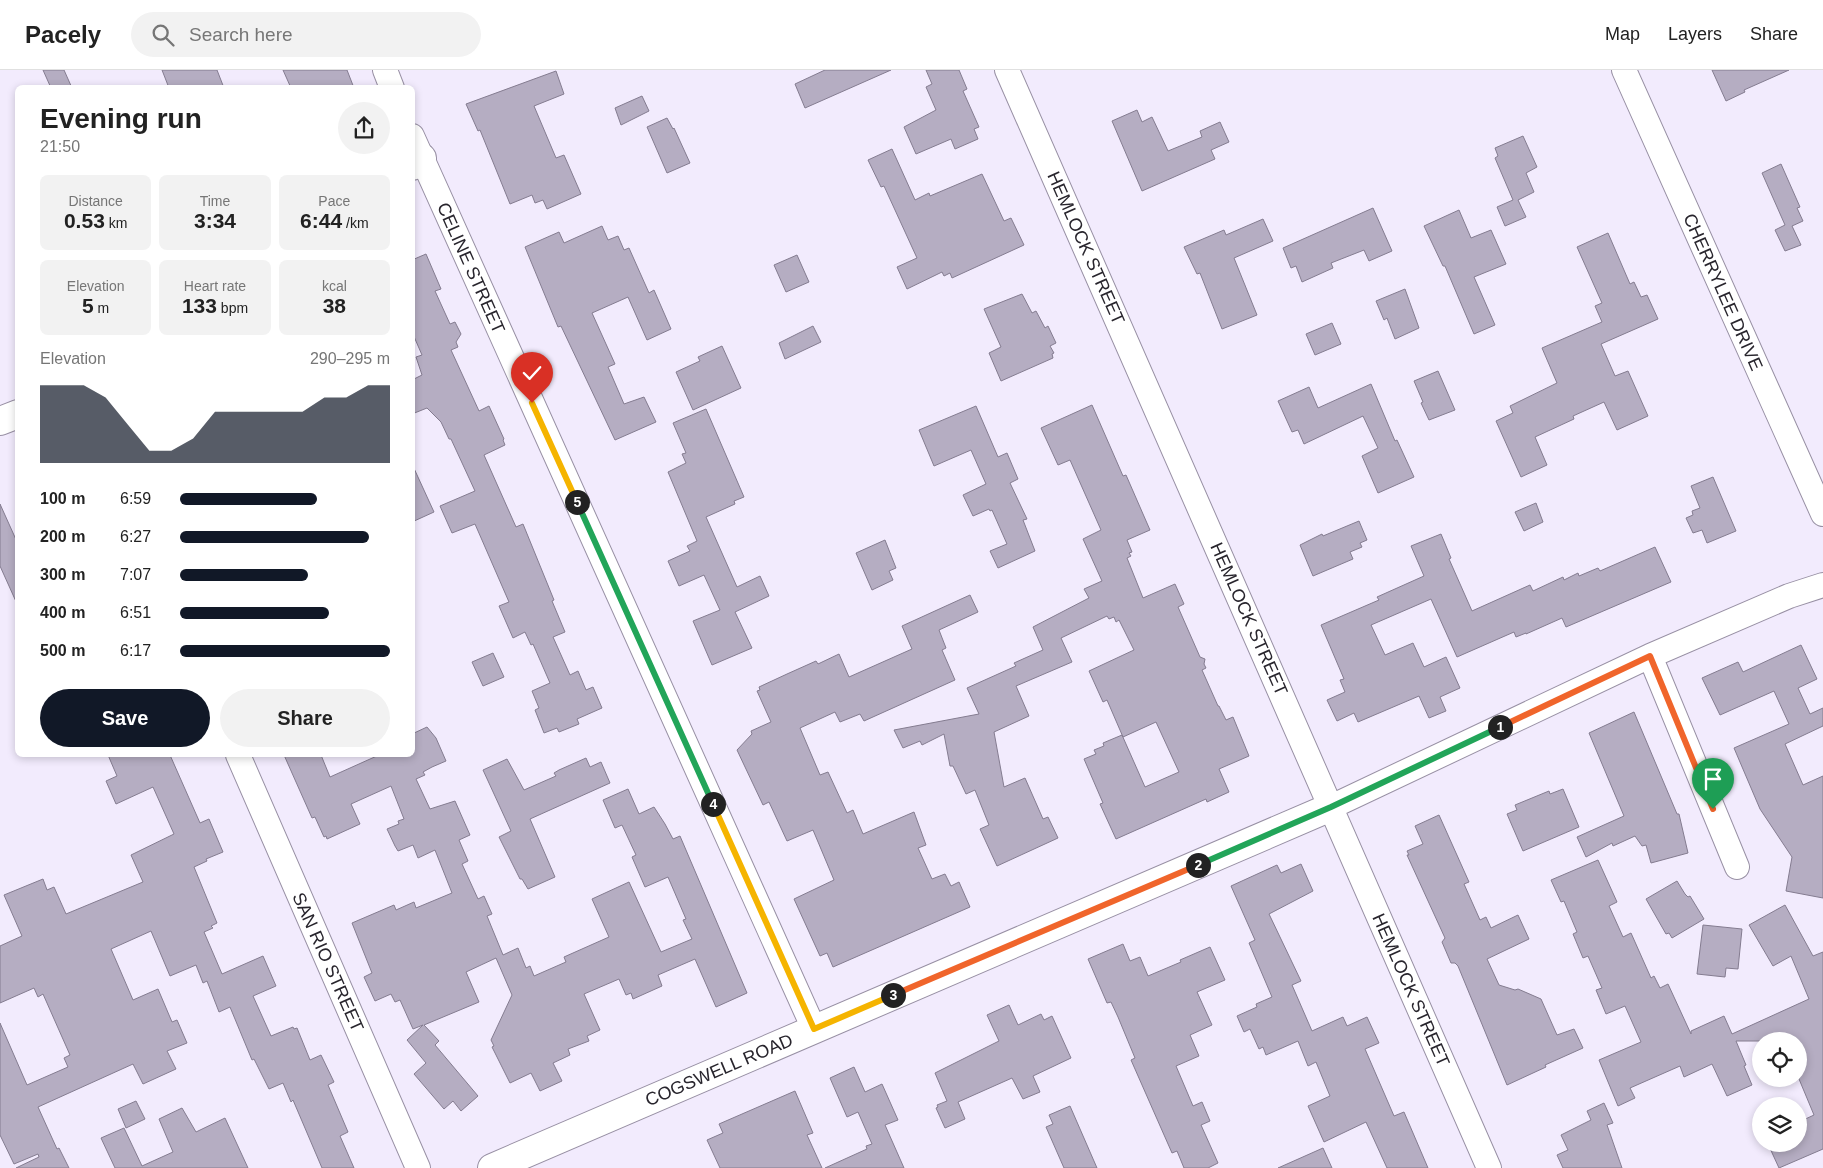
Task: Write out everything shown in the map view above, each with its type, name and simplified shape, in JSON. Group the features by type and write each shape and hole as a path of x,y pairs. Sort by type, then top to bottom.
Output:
{"street":[{"path":"384,70 391,85"},
{"name":"HEMLOCK STREET","path":"1008,70 1489,1168"},
{"name":"CHERRYLEE DRIVE","path":"1624,70 1823,514"},
{"name":"CELINE STREET","path":"416,153 814,1029"},
{"path":"0,421 15,415"},
{"name":"COGSWELL ROAD","path":"492,1168 1331,807 1650,656 1789,596 1823,585"},
{"path":"1650,656 1738,867"},
{"name":"SAN RIO STREET","path":"239,757 418,1168"}],"building":[{"path":"43,70 64,70 71,85 50,85"},
{"path":"162,70 217,70 223,85 168,85"},
{"path":"283,70 347,70 353,85 290,85"},
{"path":"825,70 891,70 805,108 795,84"},
{"path":"926,70 959,70 967,89 963,91 979,127 974,129 978,139 955,149 951,139 916,154 904,127 936,110 926,87 932,84"},
{"path":"1712,70 1789,70 1744,90 1745,92 1726,101"},
{"path":"556,71 564,94 534,106 556,158 564,155 581,194 547,209 543,200 535,203 532,195 510,204 480,130 478,131 466,104"},
{"path":"642,96 649,111 621,125 615,108"},
{"path":"1137,110 1142,122 1152,117 1168,151 1202,137 1200,131 1220,122 1229,142 1211,150 1215,159 1142,191 1112,121"},
{"path":"667,118 674,128 690,163 667,173 647,127"},
{"path":"1523,136 1537,167 1526,173 1534,192 1518,200 1526,217 1505,226 1497,207 1513,200 1495,158 1498,156 1495,148"},
{"path":"892,149 915,200 929,193 930,196 982,174 1004,221 1011,218 1024,245 952,278 950,273 944,276 942,272 907,289 897,267 917,258 884,186 881,187 868,160"},
{"path":"1781,164 1800,207 1797,208 1803,221 1792,226 1801,245 1785,251 1775,230 1785,225 1762,173"},
{"path":"1373,208 1392,251 1369,261 1364,250 1331,263 1333,268 1302,282 1296,266 1291,268 1283,248"},
{"path":"1459,210 1471,238 1491,230 1506,264 1474,277 1495,325 1474,334 1445,266 1443,266 1424,226"},
{"path":"1263,219 1273,241 1234,258 1257,315 1222,329 1200,273 1197,274 1184,247 1224,230 1226,235"},
{"path":"602,226 608,240 618,236 624,250 629,248 649,293 654,290 671,329 647,340 628,297 592,313 615,364 608,367 624,404 644,397 656,422 615,440 561,326 558,327 525,247 559,232 564,243"},
{"path":"1608,233 1630,284 1634,282 1641,297 1647,295 1658,319 1601,344 1615,376 1628,371 1648,416 1617,430 1604,402 1573,416 1574,419 1535,437 1547,465 1521,477 1496,421 1513,413 1510,406 1557,383 1542,348 1602,322 1595,306 1602,303 1577,247"},
{"path":"426,254 441,289 435,291 450,324 455,322 461,334 456,342 458,347 451,350 479,411 489,406 504,439 505,445 484,455 516,527 523,524 554,600 552,601 565,632 553,637 570,675 578,671 586,690 593,687 602,708 577,719 579,724 559,732 557,728 544,733 535,710 539,708 532,691 550,683 533,644 531,645 525,632 513,638 499,606 509,602 475,524 452,533 440,506 475,491 441,422 427,408 415,413 415,378 422,375 416,357 422,355 415,339 415,259"},
{"path":"797,255 809,282 786,292 774,265"},
{"path":"1405,289 1419,328 1395,339 1387,318 1384,320 1376,301"},
{"path":"1022,294 1032,313 1036,311 1045,328 1048,326 1056,343 1050,346 1054,353 1052,354 1053,358 1001,381 989,353 1001,347 984,309"},
{"path":"1332,323 1341,344 1315,355 1306,334"},
{"path":"813,326 821,342 785,359 779,343"},
{"path":"722,346 741,388 693,410 676,372 700,361 698,357"},
{"path":"1438,371 1455,410 1429,420 1414,381"},
{"path":"1371,384 1395,441 1397,440 1414,477 1378,493 1362,456 1378,448 1363,416 1304,444 1298,430 1292,432 1278,401 1309,387 1318,408"},
{"path":"1092,405 1123,476 1126,475 1150,530 1127,540 1132,552 1129,553 1131,556 1127,558 1143,598 1175,584 1184,604 1178,607 1200,657 1205,659 1204,664 1206,668 1202,670 1226,720 1233,717 1249,756 1219,769 1229,792 1207,802 1206,799 1116,839 1100,804 1103,803 1084,759 1096,754 1094,750 1104,746 1103,743 1122,735 1145,787 1179,772 1156,722 1123,737 1107,700 1103,702 1089,671 1134,650 1119,620 1116,622 1114,617 1109,619 1107,616 1061,638 1072,662 1016,686 1029,716 994,732 1004,787 1025,778 1043,819 1048,817 1058,838 997,866 980,829 989,825 975,790 966,794 953,766 950,766 944,734 922,745 920,741 903,748 894,730 979,714 967,688 1016,666 1014,663 1043,650 1033,627 1089,598 1084,589 1102,581 1083,539 1101,530 1070,460 1058,465 1041,428"},
{"path":"976,406 998,457 1007,453 1018,479 1010,483 1027,519 1023,520 1035,551 998,568 990,551 1007,544 992,510 990,511 989,509 973,516 963,495 986,484 971,450 934,466 919,430"},
{"path":"706,409 744,497 734,501 735,504 706,517 737,587 760,576 769,596 735,612 752,648 712,665 693,621 720,610 704,575 679,586 668,561 690,551 687,546 697,541 668,472 686,463 682,454 686,453 673,423"},
{"path":"415,471 434,512 415,521"},
{"path":"1713,477 1736,531 1707,543 1702,530 1693,533 1686,518 1693,515 1692,511 1700,508 1691,486"},
{"path":"1536,503 1543,522 1524,531 1515,512"},
{"path":"0,504 15,537 15,599 0,566"},
{"path":"1359,521 1367,540 1360,543 1362,547 1350,552 1353,559 1313,576 1300,545 1322,534 1323,536"},
{"path":"1441,534 1451,558 1449,559 1472,611 1530,585 1533,591 1563,577 1564,580 1578,573 1579,576 1598,568 1600,571 1655,547 1671,582 1566,627 1562,618 1516,637 1514,632 1457,657 1431,599 1371,625 1385,655 1413,643 1424,667 1446,657 1460,688 1440,697 1446,711 1429,718 1419,696 1358,722 1354,713 1337,721 1327,700 1345,692 1340,680 1344,679 1321,625 1379,600 1377,597 1424,576 1411,546"},
{"path":"885,540 896,568 889,571 893,580 872,590 856,553"},
{"path":"970,595 978,612 939,630 946,648 942,650 955,680 864,721 860,714 840,722 835,712 800,728 820,775 828,772 847,813 853,810 863,834 914,812 926,845 918,848 932,879 945,874 951,886 959,882 970,907 833,967 827,953 820,956 794,899 834,880 813,830 787,841 769,802 763,805 737,750 752,734 751,731 771,722 757,691 760,690 759,687 787,674 816,661 818,664 839,654 849,677 912,649 902,626"},
{"path":"1801,645 1817,679 1798,688 1810,714 1823,708 1823,726 1785,744 1803,785 1823,776 1823,898 1786,891 1792,857 1760,809 1734,748 1789,724 1774,691 1720,715 1702,678 1738,662 1743,672"},
{"path":"493,653 504,677 483,686 472,662"},
{"path":"1634,712 1677,814 1679,814 1688,853 1651,863 1646,845 1642,846 1635,836 1613,846 1612,843 1586,857 1577,837 1624,816 1589,733"},
{"path":"427,727 436,738 446,761 423,772 425,775 416,779 430,809 455,801 470,835 459,840 468,861 462,864 478,899 484,896 492,914 487,916 503,955 518,948 526,968 530,966 534,976 566,962 564,957 609,937 592,899 629,882 661,952 692,939 683,920 686,919 668,877 645,887 632,857 636,855 622,825 615,828 603,800 628,789 639,814 654,807 673,839 680,836 747,993 716,1007 695,959 658,975 662,986 633,999 631,993 626,995 619,979 584,994 600,1030 587,1036 589,1041 568,1049 570,1055 553,1063 562,1081 540,1091 531,1073 510,1083 492,1047 494,1046 491,1040 512,995 496,958 466,972 479,1002 424,1025 439,1041 435,1045 478,1096 461,1111 453,1101 444,1109 414,1074 426,1063 407,1040 423,1025 413,1029 400,1000 395,1002 391,994 375,1001 364,977 372,973 352,923 394,905 396,910 414,902 416,908 452,893 435,850 418,858 413,845 398,851 387,829 399,824 398,821 404,819 391,786 351,804 360,824 327,839 326,836 324,837 315,817 312,818 285,757 322,757 330,777 375,757 415,757 415,733"},
{"path":"109,757 171,757 200,823 209,819 223,852 206,859 207,861 194,867 217,923 211,926 213,928 204,932 222,974 263,956 276,986 253,996 271,1036 293,1027 294,1029 297,1028 310,1060 321,1055 334,1082 328,1085 348,1132 340,1136 354,1168 322,1168 293,1100 291,1102 283,1083 269,1089 254,1059 252,1060 230,1007 219,1012 207,981 203,983 196,965 170,976 151,931 111,949 133,1000 158,989 172,1022 177,1020 187,1043 167,1051 176,1069 143,1084 133,1064 38,1107 57,1149 59,1148 69,1168 16,1168 39,1157 38,1154 14,1164 0,1135 0,1023 27,1085 68,1067 64,1058 70,1055 43,994 38,997 34,988 0,1003 0,946 22,936 4,895 43,879 47,890 54,887 66,914 143,882 131,855 174,834 153,787 116,804 106,781 117,776"},
{"path":"586,758 590,767 601,762 610,783 530,819 555,877 528,889 522,879 520,879 499,837 511,831 483,770 507,759 524,790 556,776 554,773"},
{"path":"1563,789 1579,827 1523,851 1507,814 1517,810 1515,805 1549,791 1550,794"},
{"path":"1439,815 1469,882 1464,884 1480,920 1486,917 1491,928 1518,915 1529,939 1487,959 1499,985 1515,990 1518,989 1541,999 1557,1035 1574,1029 1583,1048 1507,1085 1458,966 1455,963 1451,963 1442,942 1445,938 1407,855 1409,855 1407,851 1423,844 1415,826"},
{"path":"1598,860 1617,902 1609,906 1623,937 1631,933 1651,978 1654,976 1660,988 1668,984 1691,1034 1691,1031 1724,1016 1732,1034 1809,999 1791,956 1773,966 1749,925 1785,905 1813,956 1823,952 1823,1149 1779,1168 1772,1152 1807,1152 1807,1118 1814,1115 1802,1087 1807,1087 1807,1032 1752,1032 1752,1041 1736,1041 1752,1085 1727,1096 1712,1064 1684,1077 1680,1066 1630,1088 1635,1098 1618,1106 1599,1060 1641,1042 1625,1006 1606,1014 1596,990 1602,988 1588,956 1583,958 1573,934 1577,932 1564,901 1561,902 1551,880"},
{"path":"1301,864 1313,891 1269,914 1301,981 1292,985 1312,1031 1343,1017 1347,1026 1367,1017 1379,1043 1365,1049 1394,1116 1404,1112 1428,1168 1387,1168 1366,1122 1324,1142 1308,1106 1330,1096 1316,1062 1308,1066 1298,1041 1266,1055 1263,1047 1259,1049 1250,1029 1244,1032 1237,1016 1257,1007 1256,1004 1272,997 1249,943 1255,940 1231,886 1277,865 1281,873"},
{"path":"1677,881 1685,894 1688,897 1690,896 1704,919 1672,938 1669,933 1666,934 1646,899"},
{"path":"1703,925 1742,929 1738,969 1726,968 1725,977 1697,974"},
{"path":"1123,944 1130,961 1140,957 1148,976 1210,947 1225,980 1197,992 1212,1025 1190,1035 1199,1056 1176,1066 1193,1106 1202,1102 1210,1121 1201,1125 1218,1163 1208,1168 1184,1168 1177,1151 1172,1153 1131,1060 1135,1058 1118,1017 1111,1002 1107,1003 1088,959"},
{"path":"1009,1005 1018,1025 1041,1014 1044,1020 1052,1016 1071,1058 1033,1076 1040,1092 1023,1099 1012,1078 958,1102 965,1119 945,1128 936,1108 938,1107 937,1105 947,1101 935,1073 999,1041 987,1015"},
{"path":"854,1067 865,1092 882,1084 898,1120 885,1125 904,1168 825,1168 867,1149 866,1146 872,1144 858,1112 847,1117 830,1078"},
{"path":"795,1091 813,1133 807,1135 822,1168 720,1168 707,1140 723,1133 719,1124"},
{"path":"136,1101 145,1119 126,1128 118,1109"},
{"path":"1604,1103 1613,1123 1607,1125 1622,1168 1563,1168 1557,1155 1568,1150 1561,1135 1591,1120 1587,1111"},
{"path":"1070,1106 1097,1168 1064,1168 1046,1127 1053,1124 1049,1115"},
{"path":"182,1108 196,1132 225,1118 248,1168 115,1168 101,1138 124,1128 142,1166 173,1152 159,1119"},
{"path":"1323,1148 1332,1168 1278,1168"}],"route":[{"path":"532,403 814,1029 1331,807 1650,656 1713,809"}]}
